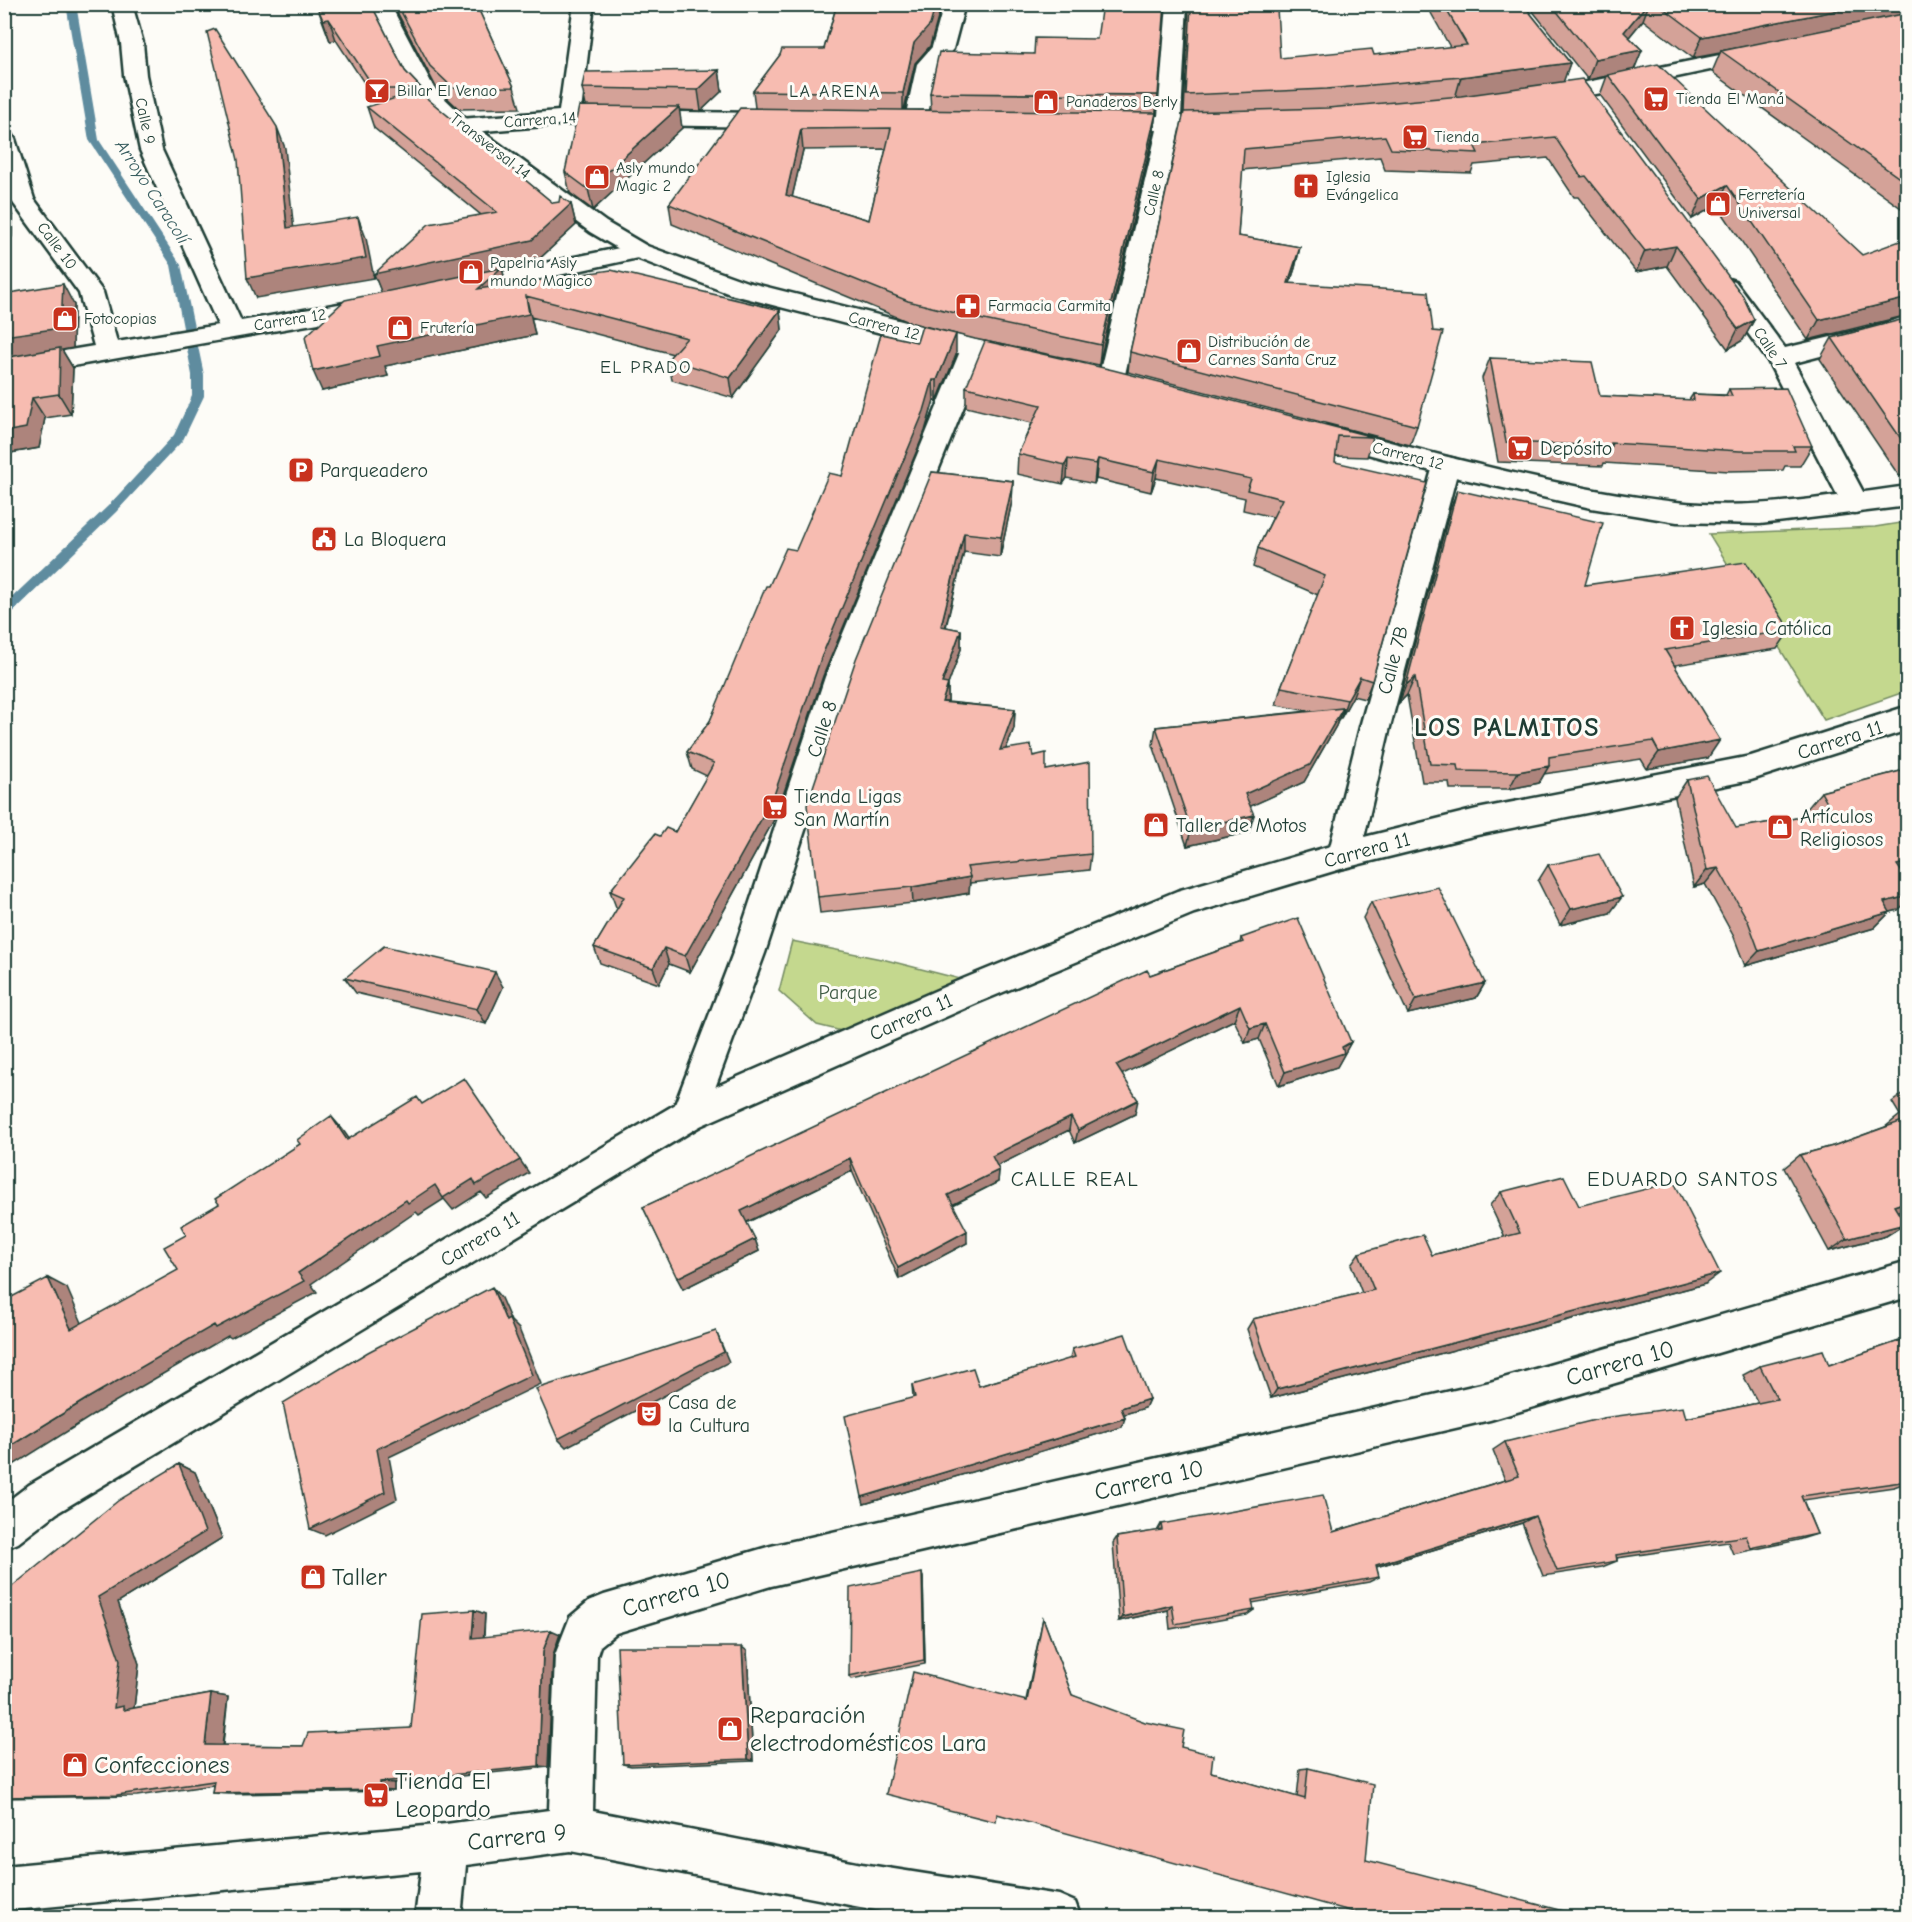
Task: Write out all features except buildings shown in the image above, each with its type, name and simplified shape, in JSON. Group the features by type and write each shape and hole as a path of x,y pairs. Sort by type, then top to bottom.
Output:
{"street":[{"name":"Calle 9","path":"122,4 132,43 135,75 151,150 232,329"},
{"name":"Transversal 14","path":"379,4 425,91 460,126 598,227 639,251"},
{"path":"569,117 574,75 582,37 584,4"},
{"path":"915,123 928,64 942,49 955,4"},
{"name":"Calle 8","path":"1112,379 1169,124 1177,4"},
{"path":"1524,98 1575,82 1775,50"},
{"path":"1575,82 1596,110"},
{"name":"Carrera 14","path":"460,126 569,117 797,121"},
{"path":"892,122 938,123"},
{"path":"1088,124 1240,122"},
{"name":"Calle 10","path":"4,139 14,202 92,292 108,353"},
{"name":"Carrera 12","path":"639,251 739,288 974,349 1043,364"},
{"path":"438,293 639,251"},
{"name":"Calle 7","path":"1716,272 1779,358 1855,503"},
{"name":"Carrera 12","path":"4,370 232,329 346,312 392,302"},
{"path":"1779,358 1879,334 1908,324"},
{"name":"Calle 8","path":"688,1115 748,953 840,677 974,349"},
{"name":"Carrera 12","path":"1308,430 1446,466 1591,498 1677,512 1760,514 1908,496"},
{"name":"Calle 7B","path":"1344,855 1375,727 1446,466"},
{"name":"Carrera 11","path":"4,1529 43,1499 688,1115 965,993 1188,901 1344,855 1477,822 1751,768 1908,718"},
{"name":"Carrera 10","path":"570,1829 576,1655 585,1632 604,1616 771,1566 1490,1401 1908,1279"},
{"name":"Carrera 9","path":"4,1888 446,1845 570,1829 862,1886 1059,1917"},
{"path":"438,1917 446,1845"}],"green space":[{"path":"1907,522 1907,691 1824,720 1709,534 1875,527"},
{"name":"Parque","path":"792,941 886,960 968,981 858,1035 817,1025 779,991"}],"waterway":[{"name":"Arroyo Caracolí","path":"4,613 112,509 179,437 198,396 198,375 176,265 94,140 71,4"}],"place":[{"name":"Billar El Venao","path":"377,91"},
{"name":"Tienda El Maná","path":"1656,99"},
{"name":"Panaderos Berly","path":"1046,102"},
{"name":"Tienda","path":"1415,137"},
{"name":"Asly mundo Magic 2","path":"597,177"},
{"name":"Iglesia Evángelica","path":"1306,186"},
{"name":"Ferretería Universal","path":"1718,204"},
{"name":"Papelria Asly mundo Magico","path":"471,272"},
{"name":"Farmacia Carmita","path":"968,306"},
{"name":"Fotocopias","path":"65,319"},
{"name":"Frutería","path":"400,328"},
{"name":"Distribución de Carnes Santa Cruz","path":"1189,351"},
{"name":"Depósito","path":"1520,448"},
{"name":"Parqueadero","path":"301,470"},
{"name":"La Bloquera","path":"324,539"},
{"name":"Iglesia Católica","path":"1682,628"},
{"name":"Tienda Ligas San Martín","path":"775,807"},
{"name":"Taller de Motos","path":"1156,825"},
{"name":"Artículos Religiosos","path":"1780,827"},
{"name":"Casa de la Cultura","path":"649,1414"},
{"name":"Taller","path":"313,1577"},
{"name":"Reparación electrodomésticos Lara","path":"730,1729"},
{"name":"Confecciones","path":"75,1765"},
{"name":"Tienda El Leopardo","path":"376,1795"}],"district":[{"name":"LA ARENA","path":"835,91"},
{"name":"EL PRADO","path":"646,367"},
{"name":"LOS PALMITOS","path":"1507,728"},
{"name":"CALLE REAL","path":"1075,1179"},
{"name":"EDUARDO SANTOS","path":"1683,1179"}]}
